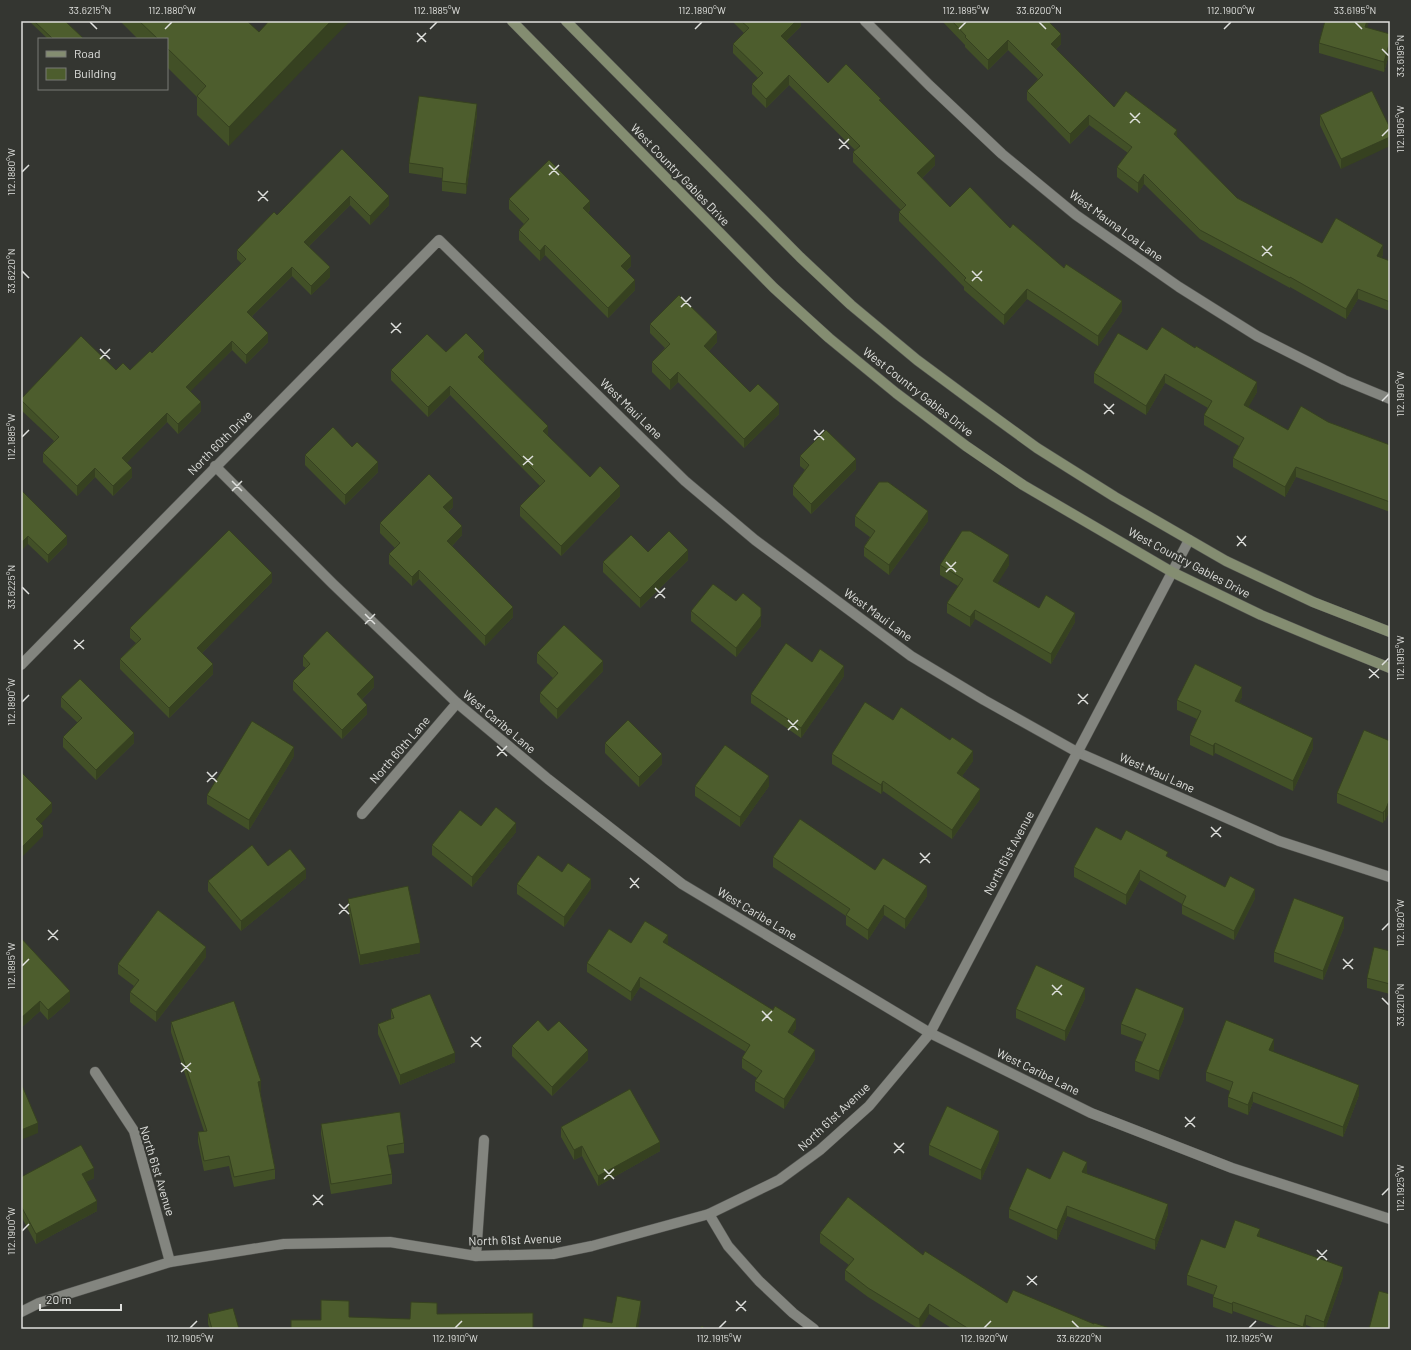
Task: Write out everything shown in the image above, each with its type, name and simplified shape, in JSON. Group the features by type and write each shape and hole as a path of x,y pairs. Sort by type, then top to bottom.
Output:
{"street":[{"name":"West Country Gables Drive","path":"512,21 768,282 829,338 896,393 966,446 1023,485 1172,572 1261,615 1390,668"},
{"name":"West Country Gables Drive","path":"566,21 800,257 851,305 905,350 1037,448 1115,497 1226,561 1313,602 1390,632"},
{"name":"West Mauna Loa Lane","path":"865,21 929,85 1002,154 1076,215 1179,287 1257,336 1344,380 1390,399"},
{"name":"North 60th Drive","path":"21,665 215,466 439,240"},
{"name":"West Maui Lane","path":"439,240 685,481 755,540 911,656 984,700 1077,752 1278,841 1390,877"},
{"name":"West Caribe Lane","path":"215,466 457,704 548,779 682,884 821,969 930,1033 1091,1113 1232,1168 1390,1219"},
{"name":"North 61st Avenue","path":"21,1312 39,1303 170,1262 284,1244 390,1242 476,1256 559,1253 592,1246 709,1214 779,1180 820,1150 869,1106 930,1033 1189,540"},
{"name":"North 60th Lane","path":"362,814 457,704"},
{"name":"North 61st Avenue","path":"95,1072 134,1131 170,1262"},
{"path":"476,1256 484,1140"},
{"path":"709,1214 728,1246 759,1281 793,1313 814,1329"}],"building":[{"path":"34,21 65,21 83,38 52,38"},
{"path":"139,21 247,21 259,32 269,21 331,21 229,127 197,96 206,86 168,49 168,38 157,38"},
{"path":"741,21 796,21 781,36 828,83 846,64 881,99 879,100 935,156 917,173 950,207 970,187 1010,228 1013,224 1064,268 1066,264 1122,301 1098,336 1027,289 1004,315 964,280 966,278 899,212 906,205 853,152 860,146 789,75 766,99 752,84 763,73 733,44 749,28"},
{"path":"952,21 1048,21 1061,34 1051,44 1114,107 1126,91 1177,130 1174,134 1237,198 1322,243 1336,218 1383,245 1377,256 1390,261 1390,302 1358,289 1346,309 1290,277 1200,230 1144,174 1138,183 1117,167 1132,147 1089,115 1070,134 1027,91 1043,75 1008,40 988,60 965,37 966,36"},
{"path":"1325,21 1367,21 1365,27 1390,34 1390,41 1384,62 1319,43"},
{"path":"1372,91 1390,128 1390,137 1341,159 1320,115"},
{"path":"419,96 477,104 466,184 442,181 443,168 409,163"},
{"path":"342,149 389,196 370,216 350,196 304,242 330,267 311,286 292,267 247,312 268,333 246,355 232,341 186,387 201,402 178,424 167,413 122,458 132,468 113,486 95,468 77,486 43,453 59,437 21,399 81,336 116,370 123,363 130,370 150,351 152,353 246,259 237,250 274,212 277,215"},
{"path":"549,160 590,201 583,208 631,256 621,266 635,280 608,308 545,245 540,251 519,230 529,219 509,199"},
{"path":"679,295 717,332 704,346 750,392 758,384 779,404 744,439 678,372 670,380 652,362 670,344 650,324"},
{"path":"1162,327 1195,348 1196,346 1257,382 1244,405 1288,430 1301,406 1328,422 1390,445 1390,502 1296,467 1285,487 1233,458 1244,438 1204,415 1212,401 1165,374 1146,406 1094,373 1118,333 1147,350"},
{"path":"466,333 484,351 478,357 548,426 543,431 590,477 600,466 620,486 561,546 520,506 545,481 450,386 428,407 391,370 427,334 446,352"},
{"path":"333,427 352,447 357,442 378,462 345,495 305,455"},
{"path":"826,430 856,459 811,504 793,486 809,465 800,456"},
{"path":"429,474 453,498 443,507 462,526 447,541 513,607 485,636 419,570 412,577 389,554 400,543 380,523"},
{"path":"879,482 888,482 928,511 889,565 864,547 875,531 855,516"},
{"path":"21,490 67,536 48,555 28,536 21,543"},
{"path":"229,530 272,573 197,648 213,664 169,708 120,659 141,639 130,628"},
{"path":"669,531 688,550 640,598 603,562 631,535 648,552"},
{"path":"962,531 970,531 1009,555 993,581 1039,608 1046,595 1075,613 1051,654 975,610 970,617 947,603 963,579 940,565"},
{"path":"713,584 736,601 743,593 761,608 761,616 736,648 691,611"},
{"path":"564,625 603,661 557,709 540,693 558,673 537,653"},
{"path":"327,631 374,677 357,694 367,705 342,730 293,681 310,664 303,656"},
{"path":"786,643 812,662 820,649 844,666 801,728 751,694"},
{"path":"1195,664 1242,687 1235,701 1313,738 1293,781 1215,743 1213,746 1190,735 1201,711 1177,700"},
{"path":"80,679 134,733 96,770 63,737 82,718 61,697"},
{"path":"865,702 893,720 901,707 950,740 952,737 973,751 957,773 980,789 952,830 883,781 881,785 832,754"},
{"path":"628,720 662,754 639,777 605,743"},
{"path":"252,721 294,747 249,820 207,795"},
{"path":"1364,730 1390,741 1390,799 1383,813 1337,793"},
{"path":"725,745 769,776 740,817 695,786"},
{"path":"21,772 52,803 36,819 43,826 21,848"},
{"path":"496,807 516,823 472,877 432,845 460,810 481,826"},
{"path":"800,819 875,870 883,858 927,886 905,919 884,905 868,930 846,915 850,909 773,857"},
{"path":"1096,827 1121,840 1126,830 1168,852 1166,856 1225,887 1230,876 1255,889 1234,931 1182,905 1186,896 1140,870 1126,895 1074,867"},
{"path":"252,845 268,866 290,849 306,869 241,921 208,881"},
{"path":"538,855 562,872 568,863 591,879 564,917 517,884"},
{"path":"408,886 420,943 360,955 348,899"},
{"path":"1294,898 1344,917 1323,971 1274,952"},
{"path":"158,910 206,947 156,1012 130,992 139,980 118,964"},
{"path":"645,921 668,935 663,942 773,1010 775,1006 796,1019 788,1032 815,1050 784,1099 755,1081 762,1071 742,1058 750,1045 640,977 631,992 587,963 609,929 631,943"},
{"path":"21,938 70,991 48,1010 40,1001 21,1018"},
{"path":"1374,947 1390,951 1390,984 1367,978"},
{"path":"1036,965 1085,988 1065,1031 1016,1009"},
{"path":"1136,988 1184,1008 1159,1071 1135,1061 1146,1034 1121,1024"},
{"path":"430,994 455,1053 400,1075 378,1024 394,1018 391,1009"},
{"path":"234,1001 261,1081 258,1082 275,1169 234,1177 229,1156 204,1161 198,1132 207,1131 171,1022"},
{"path":"538,1020 548,1031 559,1021 588,1050 552,1087 512,1046"},
{"path":"1226,1020 1274,1039 1269,1050 1359,1085 1343,1127 1253,1092 1248,1105 1228,1097 1233,1082 1206,1072"},
{"path":"21,1083 38,1123 21,1130"},
{"path":"630,1089 660,1142 598,1176 582,1146 574,1150 561,1127"},
{"path":"947,1106 999,1131 981,1170 929,1145"},
{"path":"400,1112 404,1143 387,1146 392,1174 331,1184 321,1124"},
{"path":"81,1145 94,1168 82,1174 97,1201 36,1234 21,1206 21,1177"},
{"path":"1063,1151 1087,1162 1082,1172 1168,1204 1155,1240 1067,1206 1057,1230 1009,1209 1027,1168 1050,1179"},
{"path":"848,1197 923,1255 925,1251 1007,1303 1013,1290 1094,1324 1113,1329 969,1329 929,1304 919,1319 868,1288 845,1270 854,1259 820,1233"},
{"path":"1235,1220 1260,1229 1257,1236 1343,1267 1324,1322 1306,1315 1303,1327 1233,1302 1232,1304 1213,1297 1217,1286 1187,1275 1201,1239 1225,1248"},
{"path":"1379,1291 1390,1294 1390,1329 1369,1329"},
{"path":"617,1296 641,1301 636,1329 582,1329 584,1318 612,1323"},
{"path":"321,1300 349,1301 349,1317 410,1319 411,1302 437,1303 437,1314 533,1313 533,1329 291,1329 291,1320 321,1320"},
{"path":"233,1308 239,1329 212,1329 208,1314"}]}
